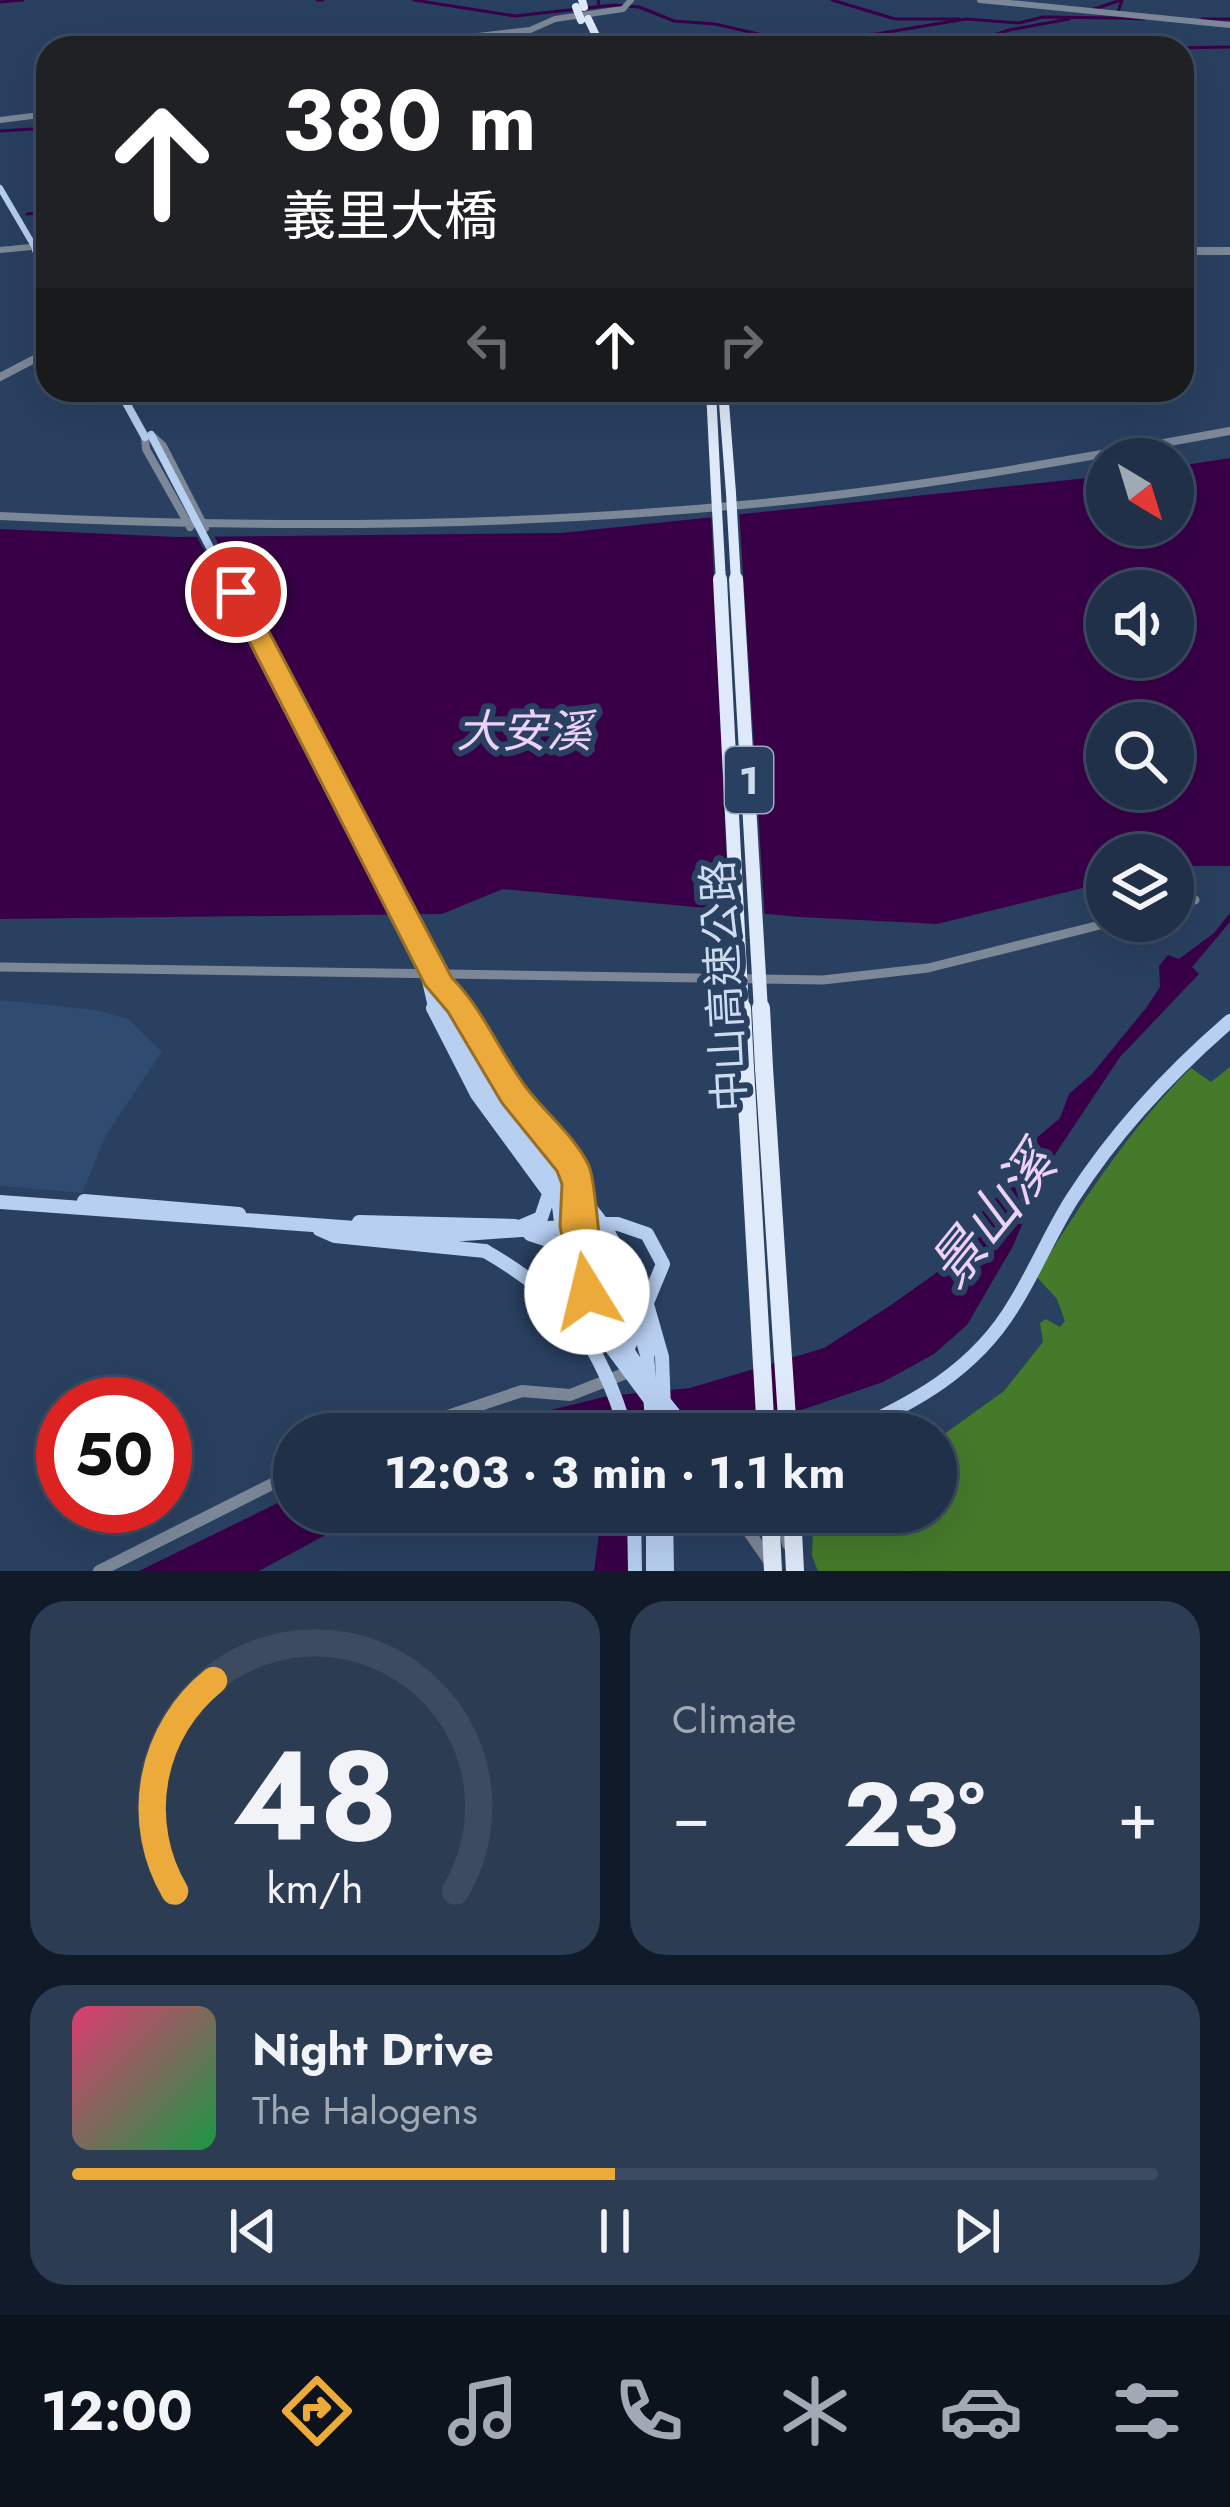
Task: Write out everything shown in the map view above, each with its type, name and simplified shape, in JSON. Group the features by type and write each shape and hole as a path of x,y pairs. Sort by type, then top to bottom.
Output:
{"highway":[{"path":"579,3 592,36"},
{"name":"中山高速公路","path":"712,402 723,492"},
{"name":"中山高速公路","path":"723,402 723,492 754,1068 770,1290 785,1413"},
{"name":"中山高速公路","path":"767,1413 770,1290"},
{"path":"793,1533 795,1571"}],"main road":[{"path":"0,178 36,242"},
{"path":"0,188 36,243"},
{"path":"130,402 493,1104 532,1159 601,1237 626,1284 645,1334 651,1413"},
{"path":"434,983 459,1004 530,1116 571,1165 579,1184 566,1262"},
{"path":"434,983 435,1013 502,1131 559,1206 569,1224 587,1292 663,1413"},
{"path":"434,983 515,1119 608,1230 632,1270 657,1332 663,1413"},
{"path":"887,1413 926,1394 987,1343 1011,1311 1073,1197 1164,1083 1230,1021"},
{"path":"521,1229 546,1211 546,1191"},
{"path":"0,1199 450,1235 569,1224"},
{"path":"318,1223 335,1236 485,1251 564,1302"},
{"path":"620,1413 602,1360 564,1302 554,1265 557,1252 585,1227 603,1223 635,1229 657,1245 664,1264 653,1294 631,1327 626,1353"},
{"path":"521,1229 551,1241 566,1262 589,1317 671,1413"},
{"path":"634,1533 634,1571"},
{"path":"652,1533 652,1571"},
{"path":"666,1533 667,1571"}],"street":[{"path":"980,0 1230,25"},
{"path":"481,36 526,31 555,19 627,5"},
{"path":"0,120 36,116"},
{"path":"0,250 36,246"},
{"path":"1194,251 1230,251"},
{"path":"0,376 36,358"},
{"path":"0,516 206,528 453,524 763,503 1230,431"},
{"path":"190,527 146,449 148,436 163,446 206,528"},
{"path":"0,967 385,977 823,980 928,968 1086,928"},
{"path":"457,1413 522,1391 570,1395 633,1370"},
{"path":"100,1571 273,1484"},
{"path":"751,1533 772,1560 795,1571"},
{"path":"785,1533 795,1571"}],"shaded area":[{"path":"0,1000 96,1010 128,1019 162,1052 106,1135 82,1193 0,1186"}],"green space":[{"path":"1230,1067 1230,1571 818,1571 812,1556 813,1533 957,1533 957,1425 1004,1391 1043,1342 1040,1323 1046,1319 1060,1327 1065,1321 1057,1299 1036,1276 1127,1141 1168,1091 1191,1068 1211,1082"}],"water":[{"name":"大安溪","path":"1230,458 1230,866 1194,866 1194,834 1086,834 1086,887 937,924 800,917 503,889 442,914 0,919 0,529 177,537 561,533 1086,478 1086,546 1194,546 1194,464"},
{"name":"景山溪","path":"1230,913 1230,922 1192,967 1199,974 1120,1057 1024,1201 1024,1220 1013,1246 967,1325 934,1354 883,1382 792,1413 539,1413 608,1396 690,1388 824,1348 891,1305 943,1268 985,1208 1007,1188 1033,1141 1060,1118 1069,1094 1092,1074 1146,1008 1160,987 1159,966 1168,955 1179,959 1214,933"},
{"path":"273,1505 273,1533 329,1533 259,1571 139,1571"},
{"path":"599,1533 627,1533 631,1571 594,1571"}],"pier":[{"path":"739,509 765,920 729,916 711,511"},
{"path":"211,530 419,920 396,921 194,531"}],"waterway":[{"path":"0,2 23,0"},
{"path":"317,0 323,0"},
{"path":"414,0 515,16 614,5 639,7 674,21 767,36"},
{"path":"598,0 599,6"},
{"path":"832,0 895,19 959,19"},
{"path":"1094,9 1121,0"},
{"path":"838,36 966,19 1019,23 1043,17 1116,18 1122,0"},
{"path":"1116,18 1144,19"},
{"path":"991,36 1069,19"},
{"path":"1202,19 1230,19"},
{"path":"1194,48 1230,47"},
{"path":"0,131 36,129"},
{"path":"27,214 36,213"}],"route":[{"path":"236,592 440,985 459,1004 513,1094 571,1165 579,1184 578,1226 587,1292"}]}
